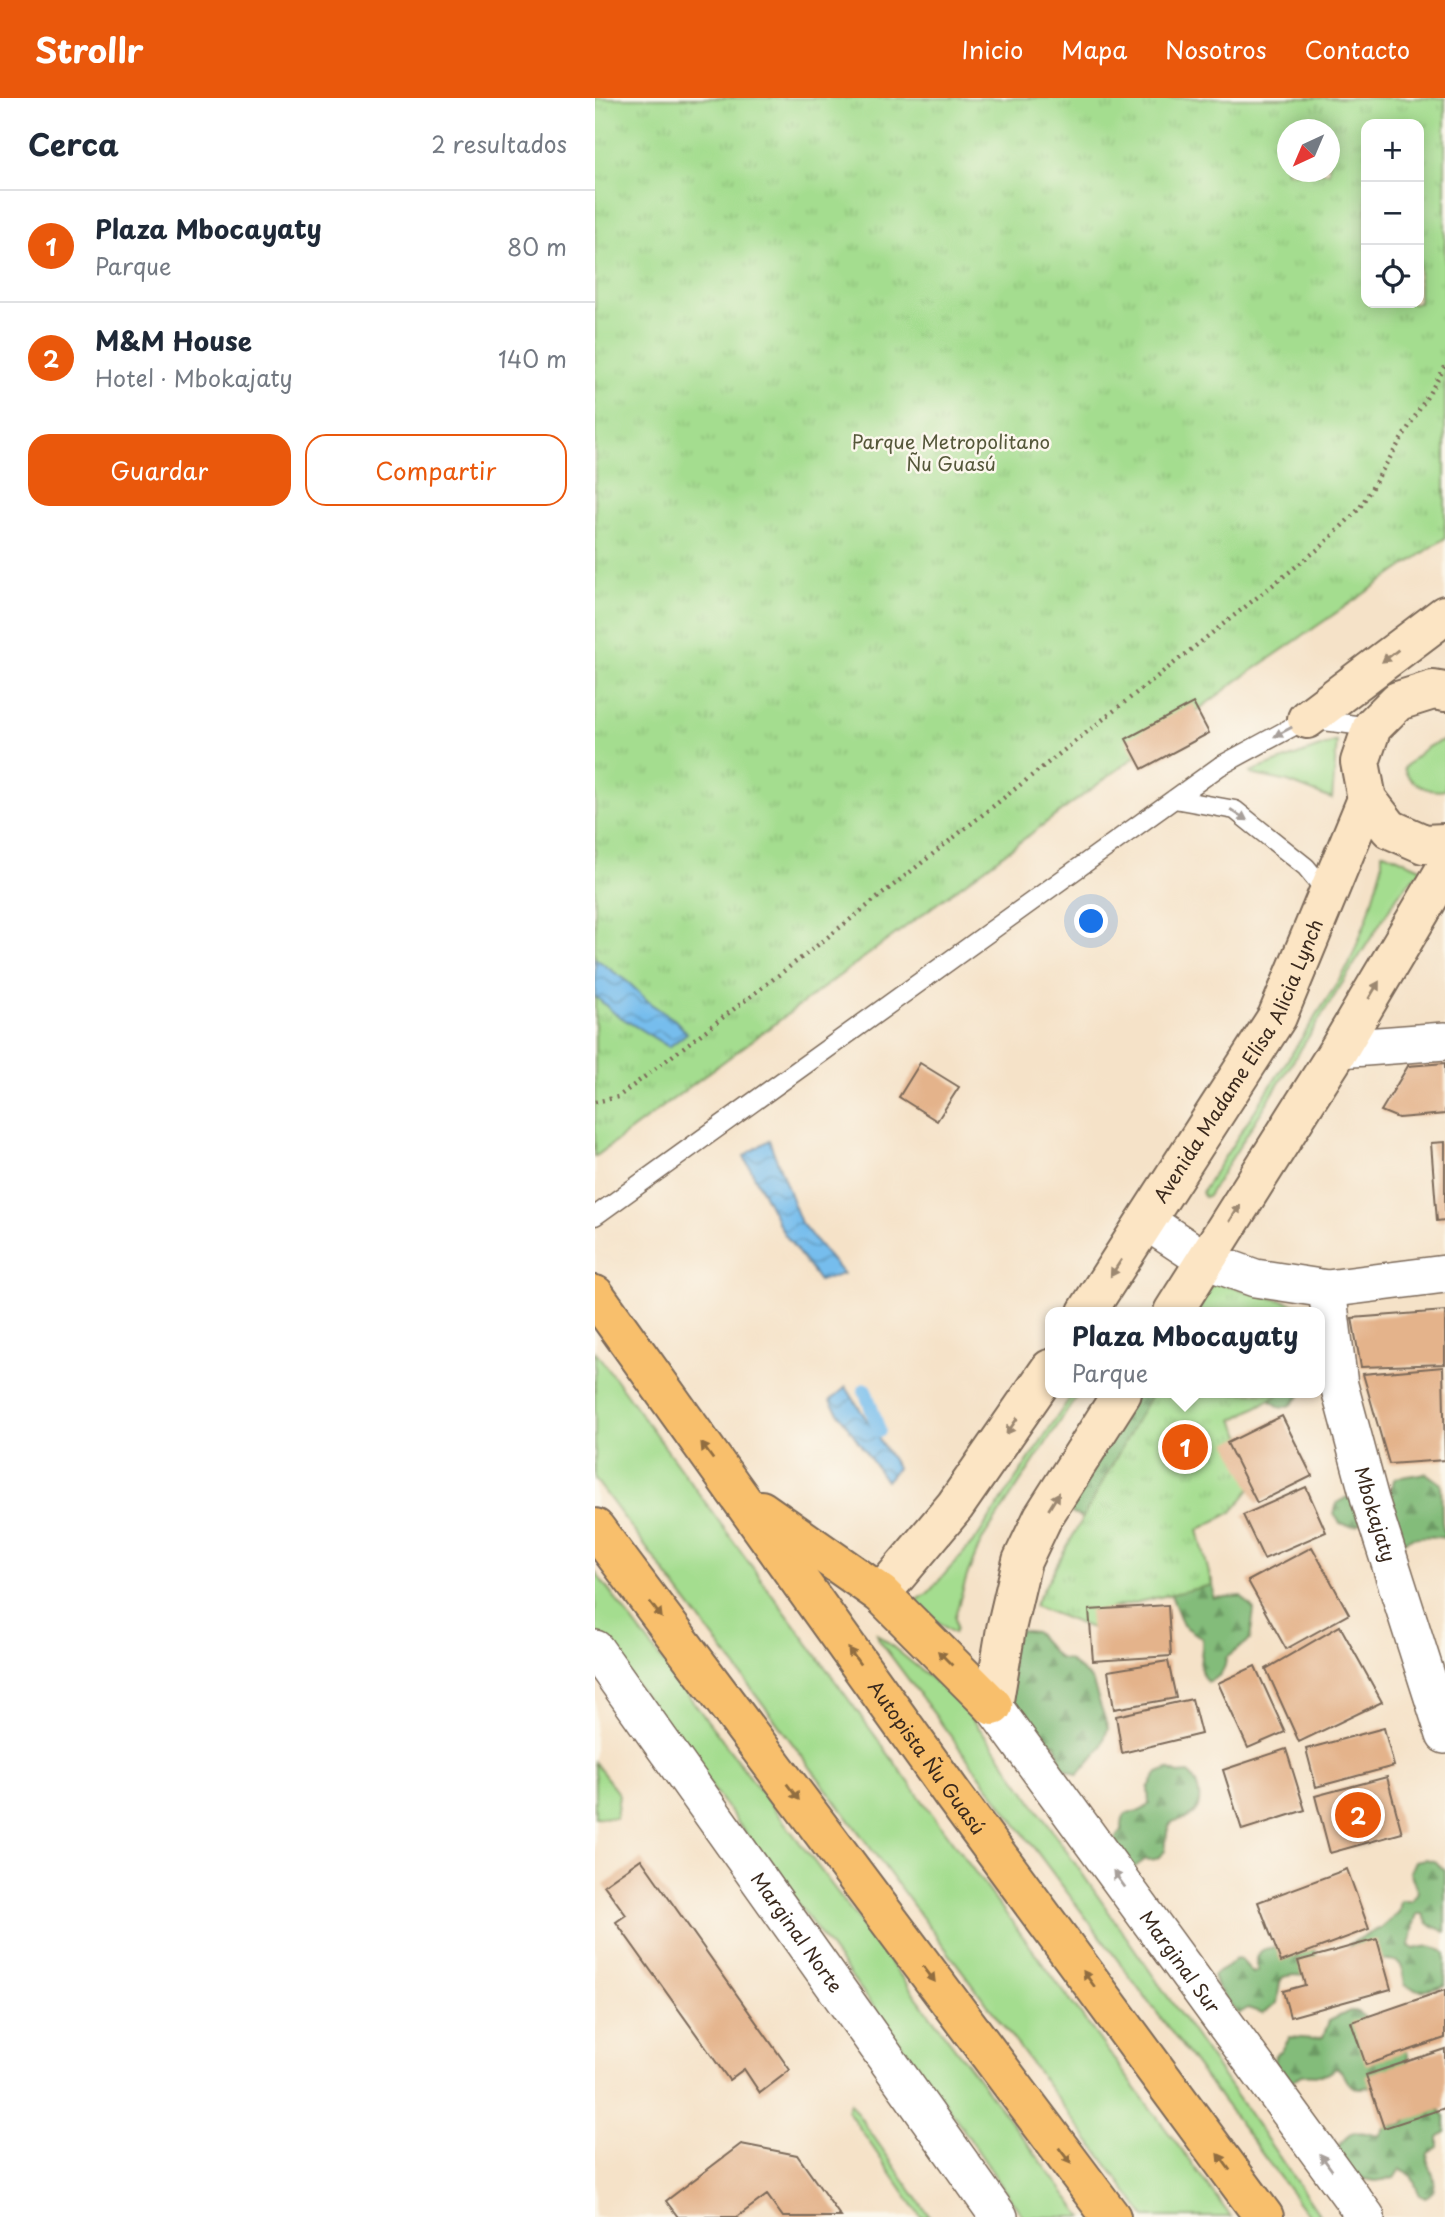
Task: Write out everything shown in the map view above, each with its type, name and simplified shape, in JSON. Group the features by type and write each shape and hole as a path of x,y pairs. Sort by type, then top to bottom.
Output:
{"highway":[{"name":"Autopista Ñu Guasú","path":"595,1295 953,1796 1264,2217"},
{"path":"737,1493 881,1594 993,1706"},
{"path":"595,1528 1111,2217"}],"main road":[{"path":"1307,719 1445,615"},
{"path":"1441,687 1398,701 1372,727 1360,762 1367,799 1390,829 1424,844 1445,843"},
{"name":"Avenida Madame Elisa Alicia Lynch","path":"1090,1307 1277,1017 1367,799"},
{"path":"1176,1307 1339,1049 1445,870"},
{"path":"881,1594 955,1506 1045,1376"},
{"path":"993,1706 1006,1629 1022,1561 1043,1517 1119,1398"}],"street":[{"path":"1339,1049 1445,1041"},
{"path":"1146,1221 1205,1260 1255,1278 1327,1289 1445,1274"},
{"name":"Mbokajaty","path":"1327,1289 1339,1385 1370,1500 1445,1735"},
{"name":"Marginal Norte","path":"595,1649 999,2217"},
{"name":"Marginal Sur","path":"993,1706 1366,2217"}],"lane":[{"path":"595,1216 1220,766 1307,719 1372,727"},
{"path":"1174,799 1235,810 1306,867 1328,894"}],"path":[{"path":"595,1102 618,1097 809,952 1322,546 1359,509 1445,367"}],"green space":[{"name":"Parque Metropolitano Ñu Guasú","path":"595,98 1445,98 1445,538 1237,681 595,1157"},
{"path":"1445,740 1445,790 1426,789 1410,779 1404,768 1428,747"},
{"path":"1337,741 1332,799 1288,782 1250,772"},
{"path":"1384,852 1423,871 1398,895 1208,1196 1204,1197 1202,1192 1349,965 1367,918"},
{"path":"1213,1282 1307,1307 1199,1307"},
{"path":"595,1351 943,1829 1231,2217 1146,2217 595,1479"},
{"path":"1070,1398 1076,1398 981,1542 955,1616 954,1633 917,1606 916,1601 928,1593 976,1539"},
{"path":"1120,1398 1194,1398 1084,1519 1066,1510"},
{"path":"1149,1398 1273,1398 1233,1420 1262,1474 1232,1512 1198,1530 1212,1585 1112,1608 1099,1631 1034,1606"},
{"path":"1267,1398 1297,1398 1291,1405 1281,1408"},
{"path":"1426,1473 1441,1484 1445,1538 1423,1537 1403,1542 1371,1517 1360,1524 1349,1525 1340,1523 1334,1514 1337,1503 1347,1497 1382,1508 1395,1478"},
{"path":"1173,1556 1197,1565 1208,1574 1214,1588 1213,1598 1241,1596 1254,1610 1250,1640 1226,1658 1225,1667 1219,1676 1207,1682 1200,1666 1202,1638 1183,1625 1171,1595"},
{"path":"595,1572 1083,2217 1023,2217 955,2117 595,1629"},
{"path":"1017,1630 1035,1632 1058,1658 1068,1660 1093,1683 1108,1728 1101,1748 1078,1775 1062,1767 1056,1744 1033,1737 1012,1720 997,1667"},
{"path":"877,1634 953,1696 992,1744 1321,2217 1309,2217"},
{"path":"595,1762 619,1795 616,1818 595,1817"},
{"path":"1168,1769 1178,1774 1189,1773 1193,1778 1199,1797 1197,1809 1187,1818 1171,1823 1165,1851 1161,1855 1146,1859 1132,1869 1112,1851 1115,1839 1122,1830 1124,1816 1144,1809 1149,1804 1148,1788 1158,1773"},
{"path":"1426,1859 1436,1862 1445,1871 1445,1932 1430,1925 1423,1914 1417,1914 1409,1946 1414,1949 1434,1947 1445,1953 1445,1985 1425,1990 1405,1985 1403,1969 1399,1963 1384,1960 1363,1963 1348,1948 1351,1943 1381,1928 1399,1912 1401,1901 1412,1901 1418,1892 1410,1872 1415,1861"},
{"path":"1311,1945 1318,1960 1306,1976 1283,1977 1277,2003 1263,2013 1248,2008 1238,2014 1217,1987 1213,1976 1235,1959 1241,1960 1253,1973 1258,1971 1257,1957 1263,1950"},
{"path":"1356,2011 1406,2046 1406,2068 1378,2084 1362,2088 1350,2084 1336,2067 1327,2074 1301,2075 1292,2081 1278,2071 1275,2055 1281,2052 1290,2037 1323,2037 1329,2021"},
{"path":"850,2103 930,2217 921,2217 847,2110"},
{"path":"1429,2108 1440,2110 1445,2116 1445,2132 1438,2137 1438,2147 1428,2153 1427,2159 1434,2181 1430,2195 1425,2198 1420,2195 1411,2176 1400,2169 1394,2178 1376,2181 1352,2180 1337,2149 1346,2137 1359,2132 1379,2136 1385,2126 1402,2125 1407,2117"}],"water":[{"path":"595,958 675,1020 687,1033 669,1047 614,1013 595,996"},
{"path":"769,1140 801,1223 843,1274 819,1281 783,1232 744,1156"},
{"path":"846,1387 897,1468 886,1481 830,1401"}],"building":[{"path":"1193,703 1209,733 1142,769 1126,739"},
{"path":"920,1063 959,1087 937,1121 899,1097"},
{"path":"1445,1063 1445,1114 1398,1118 1381,1111 1408,1066"},
{"path":"1445,1142 1445,1220 1437,1221 1431,1143"},
{"path":"1445,1311 1445,1364 1361,1367 1352,1318"},
{"path":"1443,1367 1445,1460 1389,1464 1363,1374"},
{"path":"1282,1416 1312,1476 1257,1503 1227,1443"},
{"path":"1306,1487 1326,1532 1264,1559 1243,1515"},
{"path":"1312,1547 1349,1614 1286,1649 1248,1581"},
{"path":"1168,1605 1171,1656 1093,1661 1089,1610"},
{"path":"1340,1626 1382,1702 1299,1742 1266,1669"},
{"path":"1168,1661 1176,1698 1114,1709 1108,1671"},
{"path":"1255,1666 1285,1732 1248,1748 1218,1683"},
{"path":"1192,1699 1201,1734 1122,1753 1116,1716"},
{"path":"1384,1728 1394,1766 1316,1787 1306,1749"},
{"path":"1286,1749 1305,1810 1242,1830 1223,1770"},
{"path":"1387,1777 1402,1833 1330,1853 1315,1796"},
{"path":"641,1859 790,2070 760,2093 744,2069 729,2080 616,1922 626,1915 604,1885"},
{"path":"1347,1869 1369,1929 1281,1962 1258,1902"},
{"path":"1377,1939 1391,1989 1290,2017 1283,1991 1305,1985 1298,1961"},
{"path":"1445,1990 1445,2038 1366,2065 1351,2022"},
{"path":"1445,2049 1445,2108 1384,2128 1366,2075"},
{"path":"741,2144 797,2155 841,2217 783,2217 767,2195 737,2217 678,2217 666,2201"}],"waterway":[{"path":"865,1390 879,1431"}],"place":[{"name":"Plaza Mbocayaty","path":"1185,1447"},
{"name":"M&M House","path":"1358,1815"}]}
